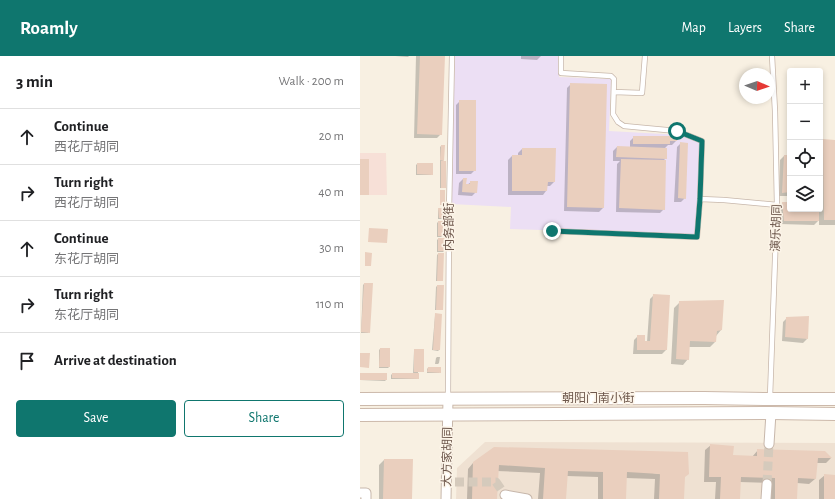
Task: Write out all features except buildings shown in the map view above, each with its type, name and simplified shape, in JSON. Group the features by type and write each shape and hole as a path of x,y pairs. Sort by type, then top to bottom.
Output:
{"main road":[{"name":"朝阳门南小街","path":"360,399 835,399"},
{"name":"朝阳门南小街","path":"360,415 835,414"}],"street":[{"name":"大方家胡同","path":"446,499 451,482 448,399"},
{"path":"769,444 771,413"},
{"path":"766,499 767,484"},
{"path":"360,493 366,493 366,499"},
{"path":"505,494 527,499"}],"lane":[{"name":"内务部街","path":"448,399 452,56"},
{"path":"552,231 697,237 700,199 702,141 677,131 624,126 618,122 614,114 614,79 611,76 560,73 561,56"},
{"path":"614,92 642,93 645,56"},
{"name":"演乐胡同","path":"770,399 777,205 772,56"},
{"path":"700,199 777,205"}],"shaded area":[{"path":"455,56 560,56 559,77 611,79 609,131 682,135 700,143 696,235 510,229 511,207 451,204"},
{"path":"360,153 386,153 387,195 360,195"},
{"path":"485,442 835,443 835,499 456,499 457,468"}],"tunnel":[{"path":"767,484 769,444"},
{"path":"455,482 496,482 505,495"}],"route":[{"path":"552,231 697,237 702,141 677,131"}]}
